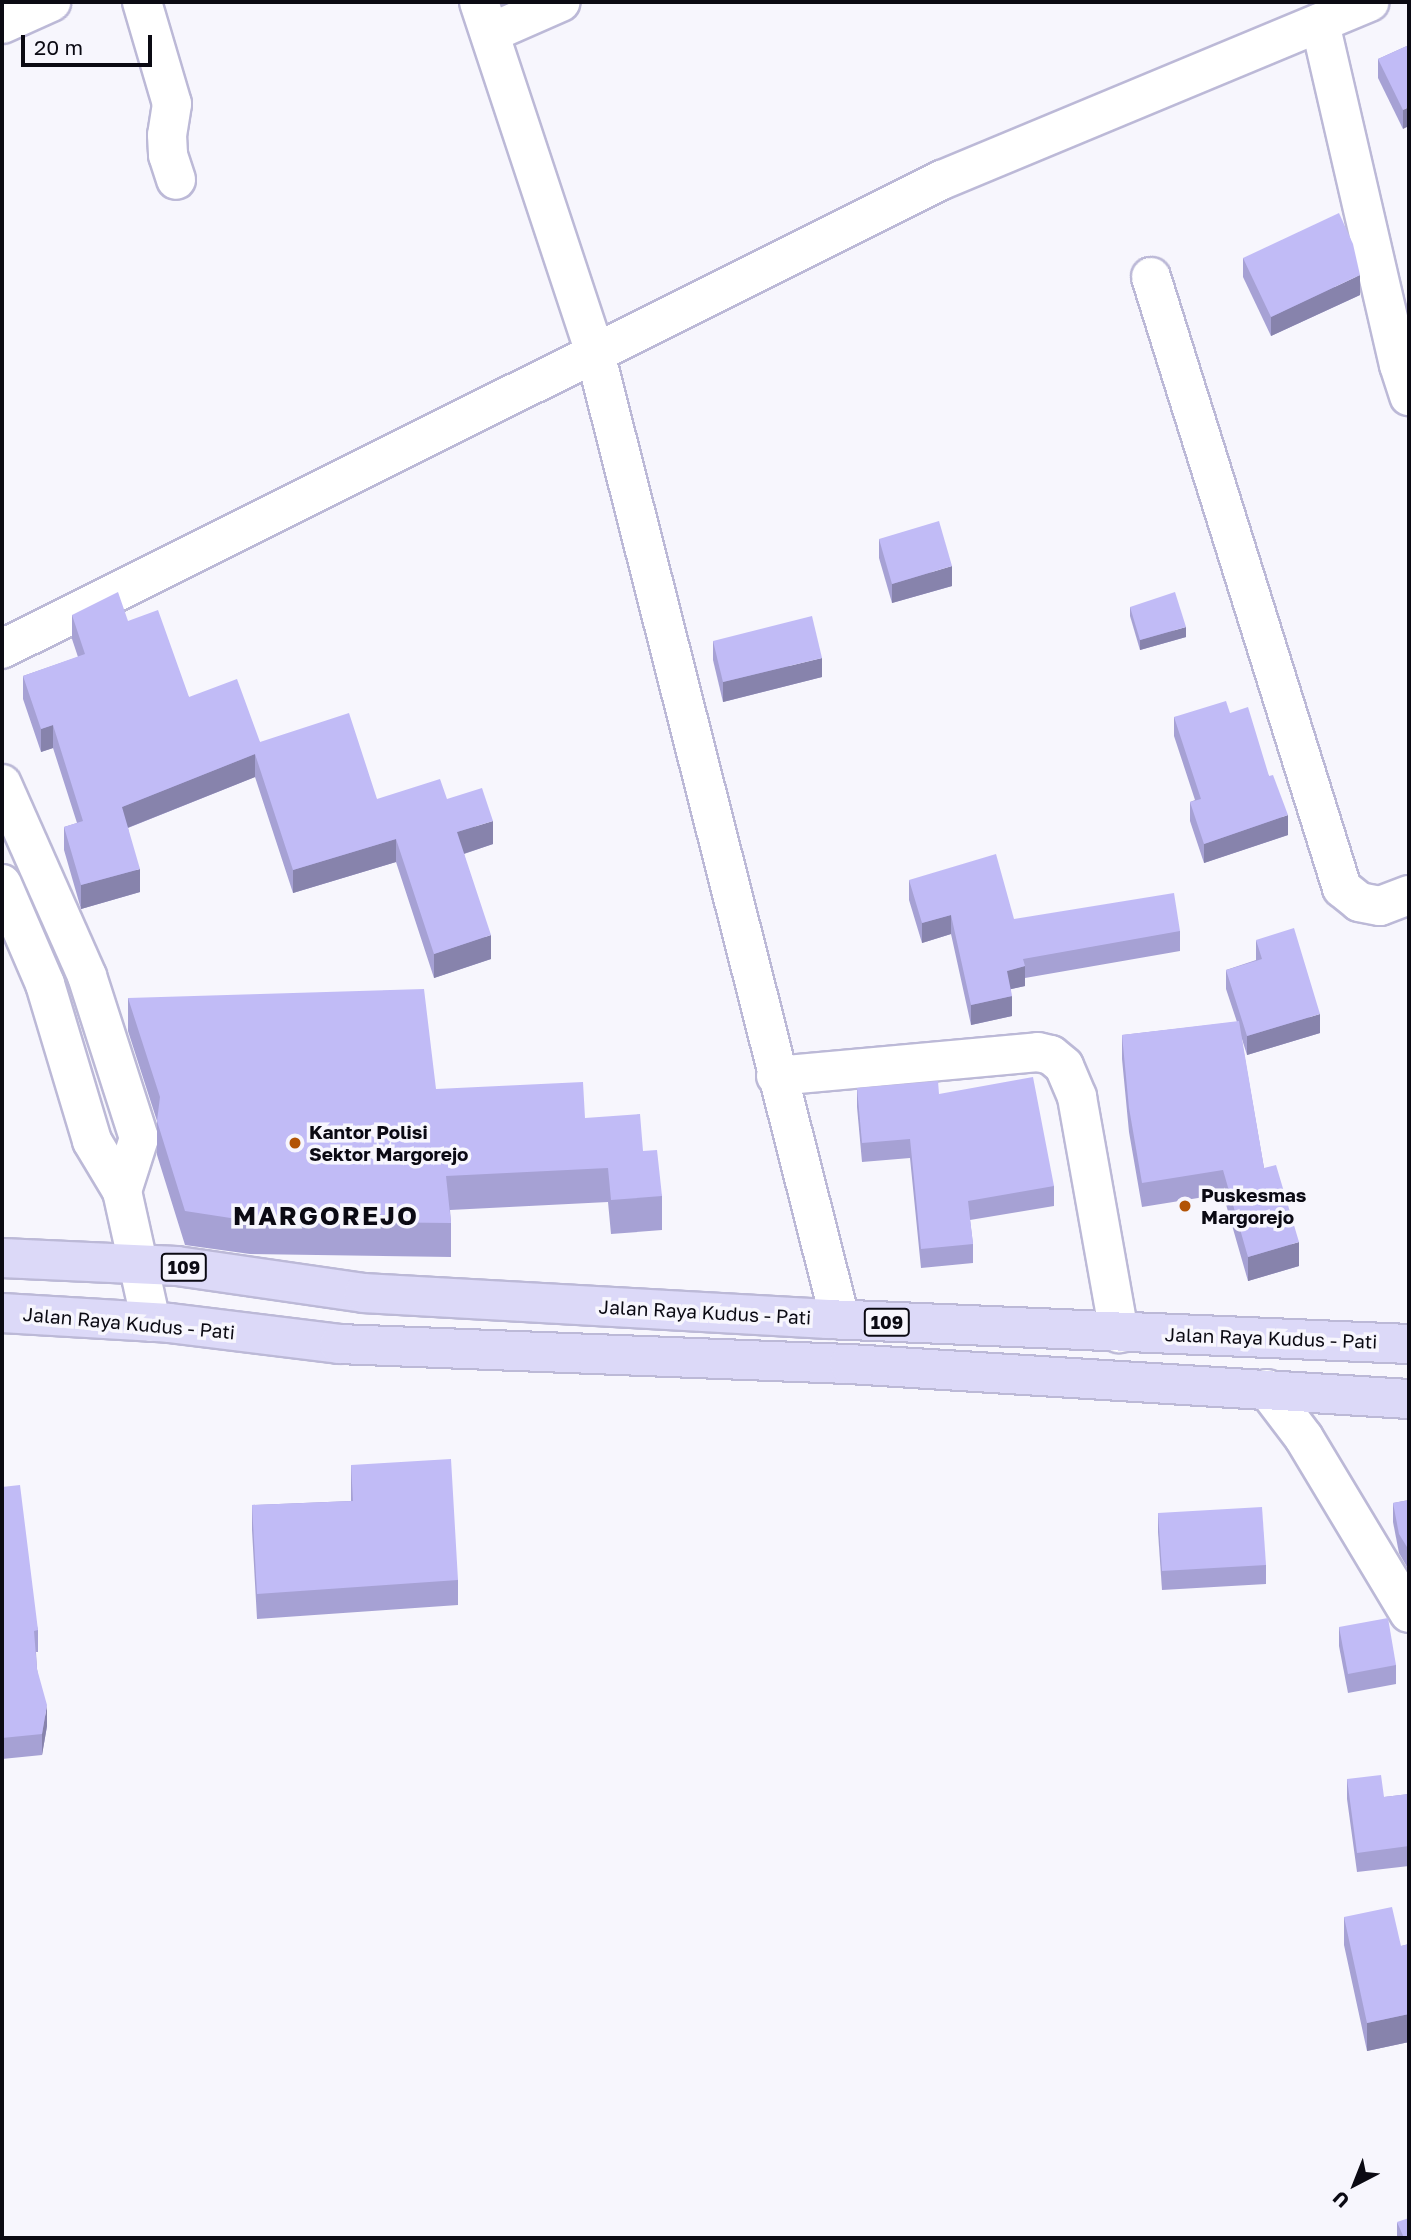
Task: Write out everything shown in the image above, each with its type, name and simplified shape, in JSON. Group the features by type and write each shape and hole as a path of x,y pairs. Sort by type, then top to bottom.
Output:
{"main road":[{"name":"Jalan Raya Kudus - Pati","path":"2,1258 140,1262 364,1293 839,1320 1409,1344"},
{"name":"Jalan Raya Kudus - Pati","path":"2,1313 151,1322 339,1344 849,1364 1409,1399"}],"street":[{"path":"2,24 51,2"},
{"path":"142,2 172,104 167,135 168,155 176,180"},
{"path":"561,2 484,17 595,354 839,1320"},
{"path":"2,649 942,180 1369,2"},
{"path":"1321,23 1399,365 1409,396"},
{"path":"1151,277 1342,888 1359,902 1381,906 1409,895"},
{"path":"2,784 87,976 139,1138 122,1191"},
{"path":"2,884 45,984 92,1141 122,1191 140,1262 151,1322"},
{"path":"45,984 87,976"},
{"path":"776,1076 1038,1052 1051,1055 1064,1066 1077,1097 1119,1332"},
{"path":"1267,1389 1304,1438 1409,1613"}],"building":[{"path":"1409,45 1409,107 1403,110 1378,59"},
{"path":"1339,213 1353,244 1360,275 1271,317 1243,258"},
{"path":"939,521 952,566 892,584 879,539"},
{"path":"118,592 128,621 158,610 189,697 237,679 260,742 349,713 377,799 440,779 447,799 482,788 493,821 457,832 491,935 434,954 396,839 293,870 255,754 122,807 140,869 81,885 64,827 83,821 53,725 41,729 23,676 85,654 72,615"},
{"path":"1175,592 1186,627 1140,640 1130,607"},
{"path":"812,616 822,658 723,682 713,641"},
{"path":"1226,701 1230,713 1248,707 1269,776 1273,775 1288,815 1204,844 1190,802 1201,799 1174,717"},
{"path":"996,854 1014,919 1174,893 1180,931 1023,959 1025,966 1007,971 1012,996 971,1005 951,915 922,923 909,880"},
{"path":"1294,928 1320,1014 1247,1036 1226,970 1262,959 1256,940"},
{"name":"Kantor Polisi Sektor Margorejo","path":"424,989 436,1089 583,1082 585,1118 640,1114 643,1151 657,1150 662,1196 611,1200 608,1168 446,1176 451,1223 250,1221 185,1211 157,1121 160,1097 128,998"},
{"path":"1239,1021 1264,1168 1276,1165 1299,1242 1248,1257 1223,1170 1142,1183 1129,1108 1122,1035"},
{"path":"1033,1077 1054,1186 968,1201 973,1244 921,1249 910,1139 862,1143 857,1088 938,1081 939,1094"},
{"path":"451,1459 458,1580 257,1594 252,1505 353,1501 351,1465"},
{"path":"20,1485 38,1630 34,1631 37,1669 47,1705 42,1734 2,1738 2,1487"},
{"path":"1409,1500 1407,1547 1399,1534 1393,1503"},
{"path":"1262,1507 1266,1565 1162,1571 1158,1513"},
{"path":"1388,1618 1396,1665 1348,1674 1339,1627"},
{"path":"1381,1775 1384,1797 1409,1794 1409,1846 1357,1853 1347,1779"},
{"path":"1392,1907 1401,1946 1409,1944 1409,2014 1367,2023 1344,1917"},
{"path":"1409,2218 1409,2238 1404,2238 1397,2222"}],"place":[{"name":"Kantor Polisi Sektor Margorejo","path":"295,1143"},
{"name":"Puskesmas Margorejo","path":"1185,1206"}],"district":[{"name":"MARGOREJO","path":"326,1216"}]}
